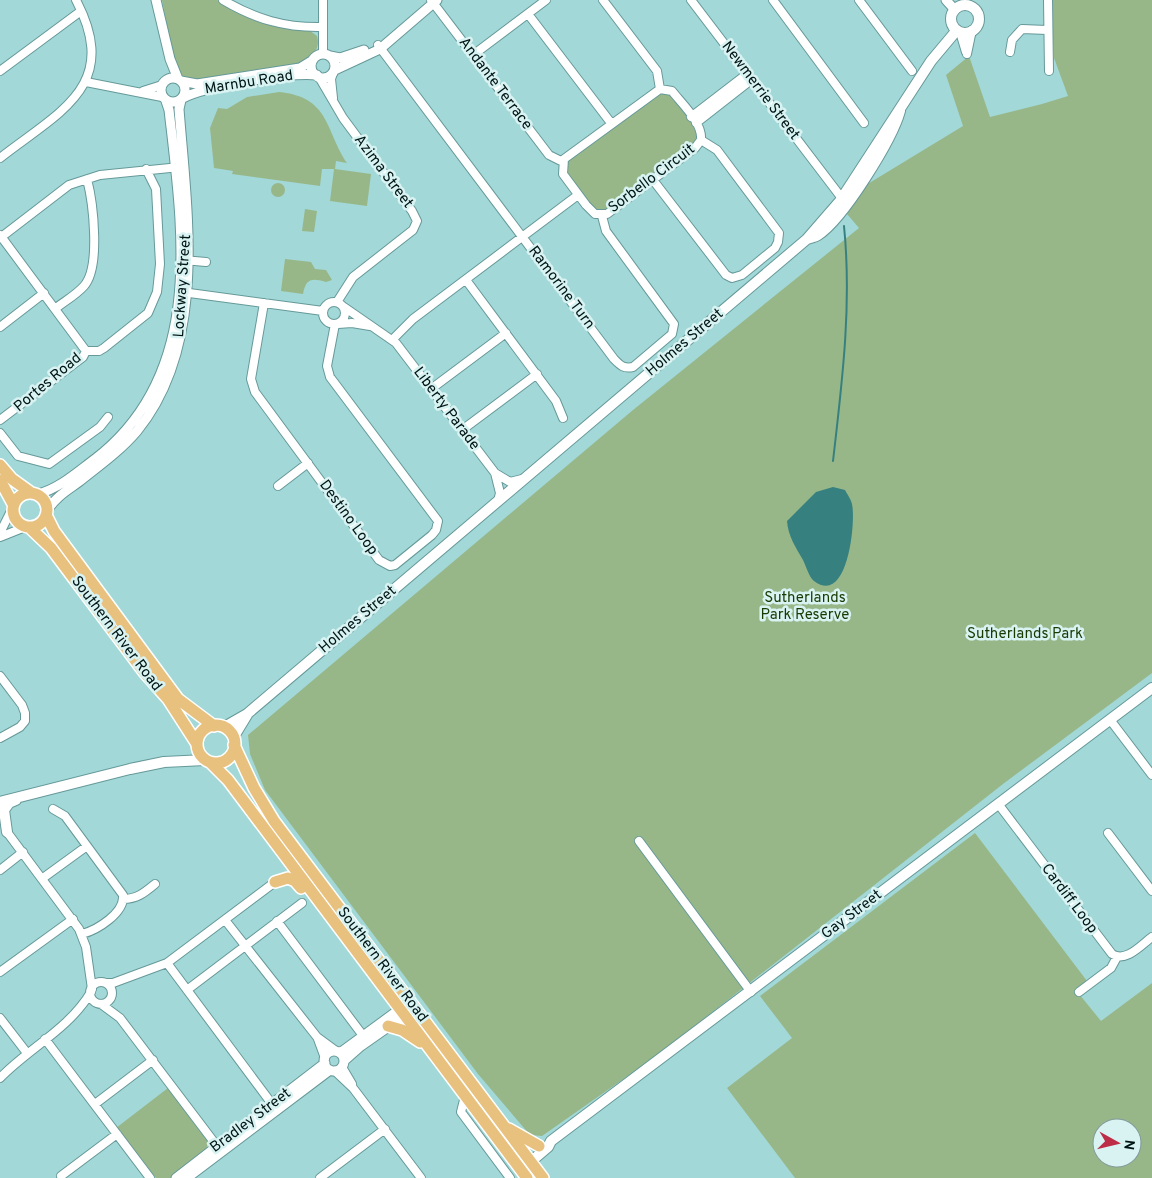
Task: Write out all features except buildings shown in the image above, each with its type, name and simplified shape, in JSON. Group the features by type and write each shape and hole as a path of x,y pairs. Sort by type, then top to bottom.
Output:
{"main road":[{"path":"972,3 978,16 978,24 972,30 959,31 951,20 955,10 972,3"},
{"name":"Holmes Street","path":"217,726 226,726 247,714 807,239 847,197 890,120 900,111 931,61 959,31"},
{"name":"Holmes Street","path":"470,526 488,516 533,478 563,447"},
{"path":"0,465 12,479 45,501 47,513 38,525 28,527 15,520 13,507 0,480"},
{"path":"13,507 18,497 34,493"},
{"name":"Southern River Road","path":"47,513 54,531 175,695 185,706 217,726"},
{"name":"Southern River Road","path":"28,527 51,548 144,672 168,699 197,746"},
{"name":"Gay Street","path":"524,1166 539,1146 551,1141 751,992 1111,721 1152,688"},
{"name":"Holmes Street","path":"234,742 247,714"},
{"path":"0,797 182,760 218,763 226,760 232,753 234,742 230,733 217,726 202,732 197,746 182,760"},
{"name":"Southern River Road","path":"234,742 254,788 274,821 407,1009 430,1049 465,1096 524,1166 543,1178"},
{"path":"197,746 208,761"},
{"name":"Southern River Road","path":"208,761 228,780 329,916 503,1126 524,1166"},
{"path":"0,802 84,779"},
{"path":"7,832 3,816 6,805 20,799 50,793 62,786"},
{"path":"0,824 7,832"},
{"path":"275,882 288,878 292,879 321,914 329,916"},
{"path":"388,1026 402,1030 430,1049"},
{"path":"503,1126 539,1146"},
{"name":"Gay Street","path":"524,1166 548,1147 551,1141"}],"street":[{"path":"0,158 74,100 86,82 92,59 91,37 76,0"},
{"path":"86,82 139,92 172,103 182,99 185,89 170,59 156,0"},
{"path":"223,0 240,10 277,24 297,27 323,27"},
{"path":"323,0 323,27 327,55 335,62 331,79 334,102"},
{"path":"473,55 546,0"},
{"path":"563,162 567,156 660,89 658,71 603,0"},
{"name":"Newmerrie Street","path":"691,0 830,182 847,197"},
{"path":"773,0 864,123"},
{"path":"859,0 912,71"},
{"path":"946,0 955,10"},
{"path":"1048,0 1049,71"},
{"path":"318,76 327,77 334,71 379,47 433,1"},
{"name":"Andante Terrace","path":"433,1 549,155 563,162"},
{"path":"0,71 81,11"},
{"path":"528,14 611,124"},
{"path":"1010,52 1012,40 1022,29 1047,30"},
{"path":"959,31 967,54 972,30"},
{"path":"334,102 312,67 313,60 327,55 340,58 379,47"},
{"name":"Ramorine Turn","path":"379,47 614,359 622,367 632,367 672,334 674,324 606,231 602,216"},
{"path":"164,99 164,83 170,59"},
{"name":"Marnbu Road","path":"180,80 197,84 300,68 313,60"},
{"name":"Marnbu Road","path":"182,99 199,90 221,86 300,75 318,76"},
{"path":"694,120 749,77"},
{"path":"139,92 164,83 180,80"},
{"name":"Sorbello Circuit","path":"563,162 563,174 578,195 592,212 602,216 653,180 695,148 701,140 702,132 672,91 660,89"},
{"name":"Lockway Street","path":"164,99 169,110 179,167"},
{"name":"Lockway Street","path":"47,513 54,500 112,456 145,420 169,378 175,360 180,339 184,260 179,167 179,109 182,99"},
{"name":"Azima Street","path":"334,102 343,118 412,211 417,221 413,230 347,283 337,302"},
{"path":"653,180 726,275 732,278 742,275 775,248 779,234 717,150 701,140"},
{"path":"1,237 69,185 98,175 179,167"},
{"path":"86,351 99,351 104,348 148,313 153,305 159,283 160,264 157,198 156,189 146,169"},
{"path":"56,308 84,286 91,272 91,194 87,179"},
{"path":"392,340 408,323 578,195"},
{"name":"Portes Road","path":"0,420 82,357 86,351 56,308 1,237"},
{"path":"184,260 206,262"},
{"path":"466,280 556,401 563,418"},
{"path":"182,292 323,312"},
{"name":"Lockway Street","path":"34,493 57,488 110,448 144,409 163,372 169,354 182,292"},
{"path":"0,327 44,293"},
{"path":"337,302 344,307 345,316 336,324 326,320 323,312 327,305 337,302"},
{"name":"Destino Loop","path":"264,303 251,380 255,392 379,560 386,566 395,565 436,530 438,521 330,377 327,366 336,324"},
{"name":"Liberty Parade","path":"344,307 392,340 495,473"},
{"name":"Liberty Parade","path":"336,324 352,323 372,326"},
{"path":"431,389 506,333"},
{"path":"462,430 537,374"},
{"path":"0,433 18,456 49,464 100,427 108,417"},
{"path":"278,486 308,463"},
{"path":"495,473 510,482 524,478"},
{"path":"495,473 500,492 498,501"},
{"path":"0,532 13,507"},
{"path":"0,537 28,527"},
{"path":"0,676 25,713 25,721 20,728 0,738"},
{"path":"1111,721 1152,775"},
{"name":"Cardiff Loop","path":"999,805 1108,951 1117,957"},
{"path":"53,809 65,816 119,887 124,899 119,910 93,930 82,934"},
{"path":"7,832 43,878 82,934 89,963 92,998 120,1018 220,1149"},
{"path":"1108,833 1152,891"},
{"path":"639,841 751,992"},
{"path":"43,878 87,846"},
{"path":"0,870 22,852"},
{"path":"77,1013 96,984 126,978 167,963 275,882"},
{"path":"124,899 133,899 140,896 155,884"},
{"path":"187,990 302,903"},
{"path":"0,972 73,919"},
{"path":"225,920 246,944 317,1037 421,1178"},
{"path":"277,921 364,1037"},
{"path":"1079,992 1111,968 1117,957 1124,957 1152,937"},
{"path":"89,963 110,988 120,1018"},
{"path":"167,963 272,1104"},
{"path":"0,1078 77,1013 108,1001 126,978"},
{"name":"Bradley Street","path":"220,1149 272,1104 388,1026 407,1009"},
{"name":"Bradley Street","path":"181,1177 335,1062 364,1037 407,1009"},
{"path":"0,1018 27,1054"},
{"path":"317,1037 335,1062"},
{"path":"46,1039 150,1178"},
{"path":"95,1104 153,1060"},
{"path":"465,1096 461,1112 510,1178"},
{"path":"320,1178 385,1129"},
{"path":"61,1176 117,1134"}],"green space":[{"path":"162,0 217,0 255,20 289,29 309,30 317,36 317,49 302,64 201,80 182,78 175,65"},
{"name":"Sutherlands Park Reserve","path":"1051,0 1152,0 1152,673 1003,784 659,1054 542,1136 530,1135 478,1074 265,790 250,754 248,735 633,410 859,228 847,214 866,185 963,126 946,75 969,56 990,117 1068,96 1054,58"},
{"path":"279,92 296,95 308,101 324,117 347,163 336,161 335,169 371,174 367,206 330,201 334,169 322,169 320,186 232,174 233,171 214,168 210,128 218,108 227,109 247,97"},
{"path":"661,92 671,95 686,111 694,125 697,138 696,143 606,210 595,210 567,175 568,160"},
{"path":"275,183 281,183 285,190 281,197 275,197 271,193 271,187"},
{"path":"305,209 317,211 314,232 302,231"},
{"path":"285,259 311,262 315,269 326,270 332,280 326,282 310,280 303,294 281,291"},
{"path":"975,833 1087,981 1075,989 1101,1021 1152,983 1152,1178 795,1178 727,1088 792,1038 760,996"},
{"path":"168,1088 208,1141 206,1151 172,1178 156,1178 116,1128"}],"water":[{"path":"833,487 845,490 850,498 853,527 851,543 842,573 835,582 826,586 814,581 811,577 791,537 787,521 816,492"}],"waterway":[{"path":"833,461 845,344 847,285 844,226"}],"park label":[{"name":"Sutherlands Park","path":"1025,634"}]}
